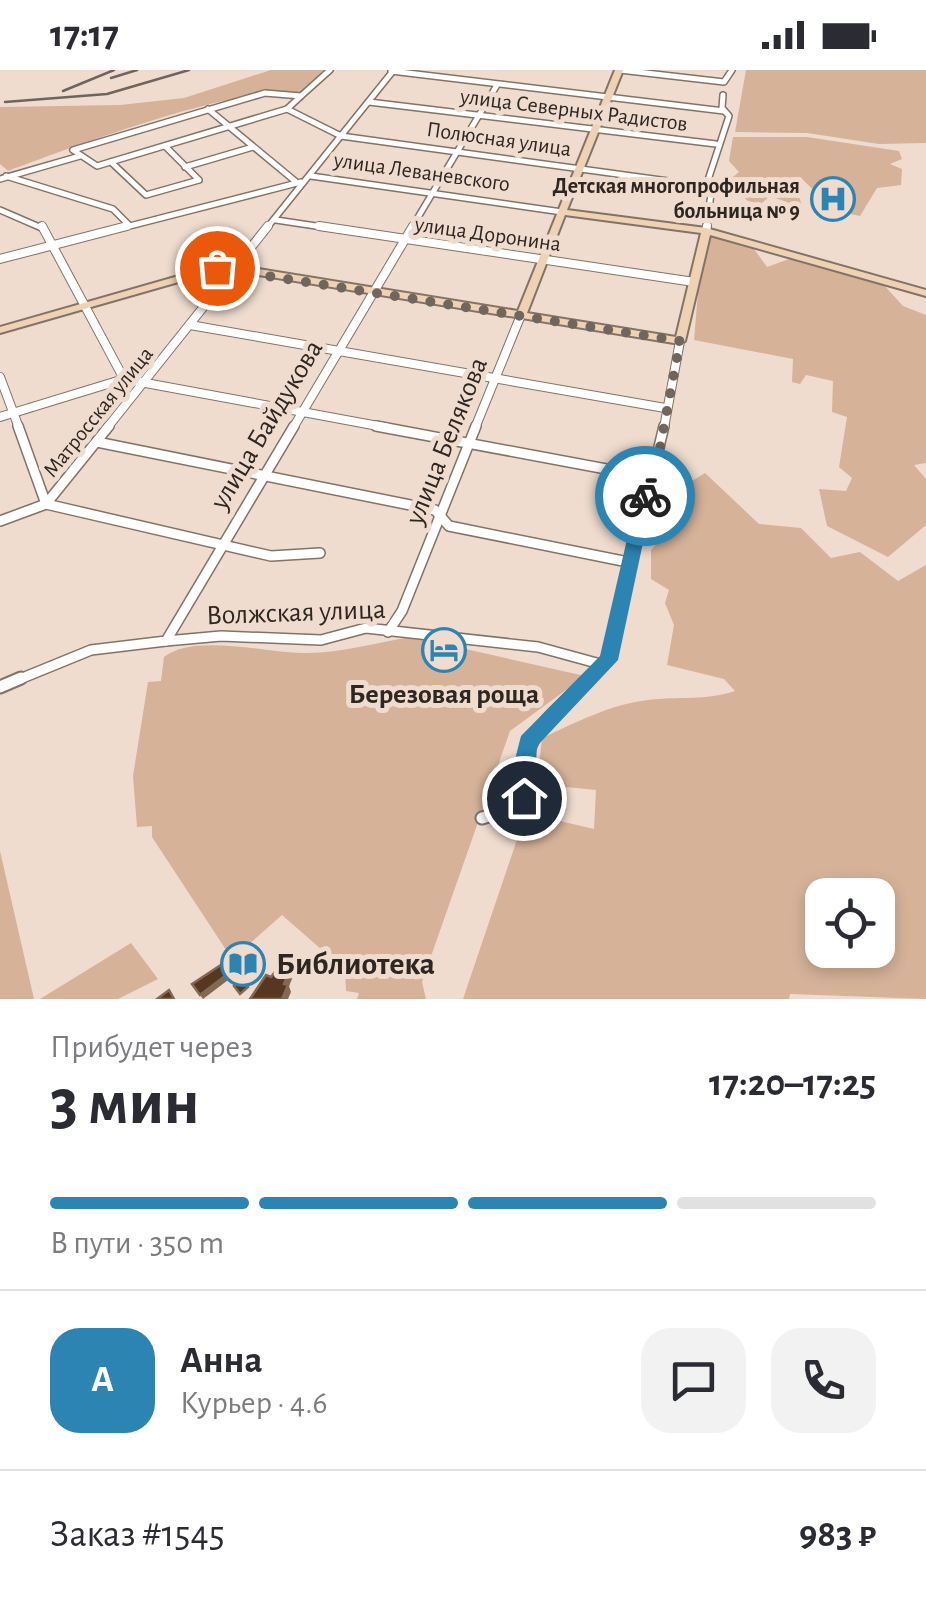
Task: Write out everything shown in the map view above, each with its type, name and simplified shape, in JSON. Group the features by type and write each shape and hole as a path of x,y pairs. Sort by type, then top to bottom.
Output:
{"street":[{"path":"73,150 93,166 288,109 330,70"},
{"path":"619,70 724,82 732,70"},
{"name":"улица Белякова","path":"388,632 440,520 619,70"},
{"path":"391,71 724,112 729,116 724,135 716,144 708,180 712,187 706,231 665,408 660,448 604,665 528,742 522,771 524,798 511,809 482,818"},
{"name":"Матросская улица","path":"0,521 46,504 276,220 298,181 311,176 391,71"},
{"name":"улица Байдукова","path":"166,640 497,85"},
{"path":"73,150 272,92 302,96"},
{"path":"723,94 724,112"},
{"name":"улица Северных Радистов","path":"369,102 716,144"},
{"path":"208,109 298,181"},
{"name":"Полюсная улица","path":"288,109 341,136 712,187"},
{"path":"111,162 146,194 199,180 165,146"},
{"path":"186,167 253,147"},
{"path":"4,176 80,156"},
{"path":"0,167 4,176 113,209 128,225"},
{"name":"улица Леваневского","path":"311,176 706,231 926,293"},
{"path":"0,260 298,181"},
{"path":"0,210 38,222 57,248 124,379"},
{"path":"0,220 15,216"},
{"name":"улица Доронина","path":"276,220 694,282"},
{"path":"0,330 217,268 234,268 680,341"},
{"path":"190,325 665,408"},
{"path":"0,377 46,504"},
{"path":"0,418 124,379 650,477"},
{"path":"97,442 435,510 449,526 628,562"},
{"name":"Волжская улица","path":"46,504 271,556 320,553"},
{"name":"Волжская улица","path":"166,640 221,636 321,640 366,628 538,647 604,665"},
{"path":"0,687 91,650 166,640"}],"shaded area":[{"path":"271,70 328,70 300,93 272,93 197,107 8,171 0,164 0,107 120,105 184,98"},
{"path":"746,70 926,70 926,143 879,144 807,133 735,132"},
{"path":"733,137 807,137 899,151 902,159 890,164 902,169 901,185 877,188 860,216 835,211 802,179 786,177 785,185 772,186 799,197 803,208 770,196 761,204 748,201 727,182 739,172 729,161"},
{"path":"711,236 754,249 767,267 789,259 882,283 903,306 926,315 926,463 914,465 926,479 926,525 888,557 827,526 819,489 846,491 852,478 839,467 847,417 832,412 833,381 806,375 800,384 792,382 793,359 694,340 699,280"},
{"path":"705,473 759,524 801,528 831,558 860,552 898,581 926,565 926,999 790,994 789,999 463,999 526,813 594,829 596,790 537,784 542,738 634,702 735,691 724,679 667,665 674,625 665,603 669,590 651,579 651,550 691,507 689,483"},
{"path":"412,637 585,676 510,731 422,982 426,999 357,999 359,993 346,991 345,970 282,915 232,959 152,837 152,826 137,827 133,776 148,682 161,681 164,657 193,646 316,653"},
{"path":"0,851 34,999 0,999"},
{"path":"131,943 158,979 118,999 40,999"}],"building":[{"path":"245,949 249,965 233,970 200,995 192,984"},
{"path":"278,968 289,972 282,999 250,999 266,975 271,977"},
{"path":"243,979 248,987 240,994 234,986"},
{"path":"169,990 174,999 157,999"}],"railway":[{"path":"63,91 114,70"},
{"path":"111,78 137,70"},
{"path":"5,102 107,94 189,70"}],"way so far":[{"path":"217,268 265,272 680,341 660,448 645,496"}],"place":[{"name":"Детская многопрофильная больница № 9","path":"833,199"},
{"name":"Березовая роща","path":"444,650"},
{"name":"Библиотека","path":"243,964"}],"route":[{"path":"524,798 522,771 528,742 608,660 645,496"}]}
